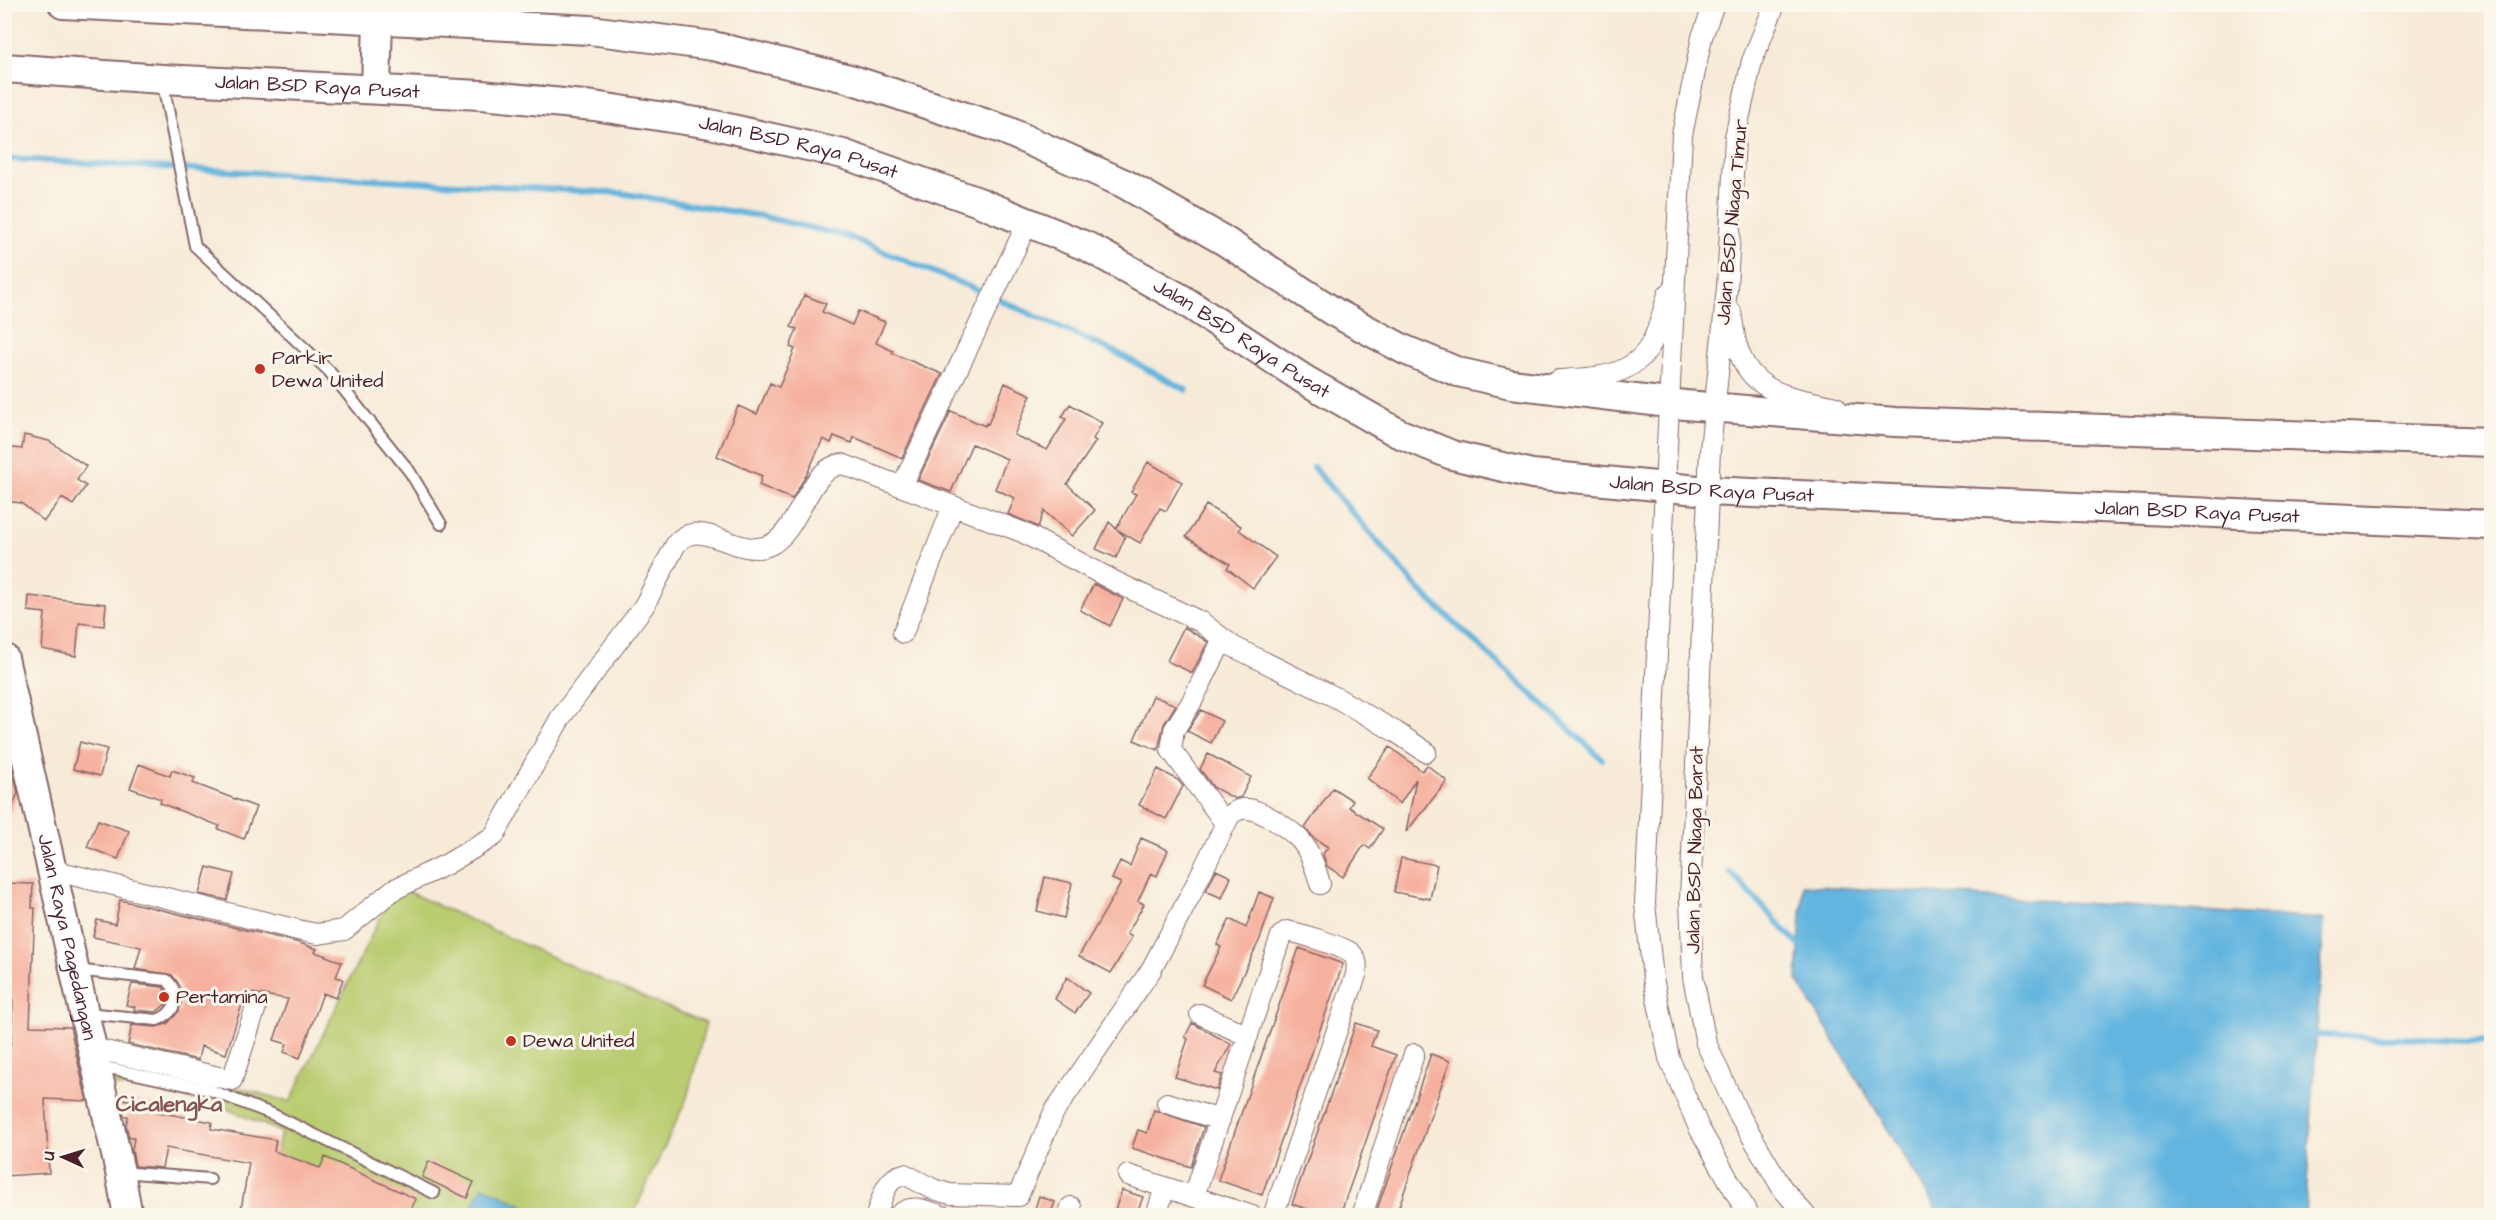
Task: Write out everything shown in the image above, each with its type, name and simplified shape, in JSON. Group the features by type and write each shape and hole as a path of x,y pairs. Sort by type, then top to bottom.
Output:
{"main road":[{"path":"63,4 590,30 713,46 850,79 1005,130 1125,184 1223,240 1334,312 1405,350 1458,372 1511,384 1714,408 1895,422 2492,442"},
{"path":"376,89 378,20"},
{"name":"Jalan BSD Raya Pusat","path":"4,68 162,79 481,95 594,106 710,124 843,154 976,201 1088,247 1180,298 1305,380 1398,433 1452,455 1532,474 1708,491 2492,525"},
{"path":"4,80 33,70"},
{"name":"Jalan Raya Pagedangan","path":"4,658 128,1215"}],"street":[{"path":"1701,4 1702,37"},
{"path":"1714,4 1702,37 1682,135 1645,904 1653,978 1669,1058 1699,1128 1749,1215"},
{"name":"Jalan BSD Niaga Timur","path":"1708,491 1727,288 1735,137 1752,61 1775,4"},
{"path":"902,486 1028,222"},
{"path":"1511,384 1605,377 1633,365 1651,344 1676,272"},
{"path":"1727,288 1738,348 1749,373 1770,391 1895,422"},
{"path":"52,870 302,931 317,934 344,930 393,890 447,864 494,836 561,717 644,606 676,544 682,537 689,533 702,534 744,548 764,548 773,544 784,534 821,476 835,465 853,467 1022,532 1118,583 1201,622 1223,639 1337,698 1426,752"},
{"name":"Jalan BSD Niaga Barat","path":"1708,491 1690,900 1693,977 1706,1043 1737,1111 1782,1188 1806,1215"},
{"path":"903,633 953,506"},
{"path":"1223,639 1191,703 1174,730 1171,750 1225,823"},
{"path":"876,1215 888,1184 895,1176 904,1174 933,1189 950,1194 1018,1196 1054,1112 1151,970 1230,814 1246,808 1281,825 1299,838 1308,850 1320,884"},
{"path":"1194,1197 1281,936 1287,931 1350,953 1357,963 1356,975 1273,1215"},
{"path":"94,1057 232,1080 256,1008"},
{"path":"1200,1014 1248,1036"},
{"path":"1362,1215 1414,1054"},
{"path":"1167,1103 1220,1120"},
{"path":"1128,1175 1247,1215"},
{"path":"1156,1215 1166,1187"},
{"path":"898,1215 906,1209 919,1208 942,1215"}],"lane":[{"path":"162,79 195,246 328,371 410,472 441,524"},
{"path":"75,970 167,980 175,988 176,995 172,1009 166,1016 157,1020 84,1012"},
{"path":"94,1057 210,1090 251,1106 434,1192"},
{"path":"120,1172 210,1179"}],"green space":[{"name":"Dewa United","path":"404,890 609,983 706,1023 687,1098 633,1215 264,1215 281,1132 225,1108 156,1089 113,1086 108,1059 212,1080 290,1102 387,903"}],"water":[{"path":"1803,885 2324,919 2305,1215 1989,1216 1938,1212 1797,980"},
{"path":"483,1186 543,1215 492,1215 472,1206"}],"building":[{"path":"804,295 826,304 822,312 852,325 858,311 885,322 876,343 893,351 892,353 942,374 902,458 854,437 852,443 834,436 831,443 823,439 807,474 792,499 759,485 762,476 717,456 738,406 757,414 770,383 779,387 795,349 790,347 797,329 791,327"},
{"path":"1005,383 1031,395 1014,435 1047,450 1066,419 1062,417 1070,404 1102,423 1093,439 1096,441 1067,484 1095,510 1072,536 1044,511 1038,527 1008,514 1015,498 995,489 1007,459 972,444 951,492 918,480 951,411 985,426 986,423 988,424"},
{"path":"24,435 49,441 86,466 77,480 86,486 73,505 62,498 44,521 21,503 4,501 4,447 22,449"},
{"path":"1148,462 1182,482 1166,511 1160,508 1140,543 1116,529 1136,494 1131,492"},
{"path":"1206,505 1241,526 1239,530 1276,557 1253,588 1227,568 1230,564 1186,537"},
{"path":"1109,522 1125,537 1116,558 1096,549"},
{"path":"1094,584 1123,599 1110,626 1080,610"},
{"path":"29,596 106,604 104,626 79,623 76,656 42,649 45,613 28,611"},
{"path":"1184,627 1208,642 1192,673 1167,661"},
{"path":"1153,696 1176,705 1164,724 1158,750 1134,740"},
{"path":"1201,710 1222,721 1211,743 1187,731"},
{"path":"80,742 107,749 100,776 73,769"},
{"path":"1390,747 1422,771 1427,765 1447,781 1406,832 1416,779 1400,804 1367,778"},
{"path":"1208,754 1251,777 1241,797 1235,799 1213,787 1200,769"},
{"path":"4,761 11,764 18,793 5,824"},
{"path":"139,764 170,776 172,770 195,778 193,783 256,807 244,839 218,829 220,826 160,803 161,799 130,788"},
{"path":"1158,769 1178,780 1183,786 1166,819 1139,805"},
{"path":"1333,788 1353,801 1349,807 1383,829 1370,849 1364,845 1343,877 1327,866 1323,854 1328,847 1314,838 1305,828"},
{"path":"98,820 129,831 118,859 87,847"},
{"path":"1141,838 1168,850 1157,876 1151,873 1138,901 1144,904 1127,934 1132,937 1111,973 1079,956 1121,883 1112,879 1120,861 1130,866"},
{"path":"1401,858 1437,865 1430,899 1394,892"},
{"path":"207,867 234,874 227,900 199,894"},
{"path":"1216,870 1231,877 1222,898 1206,891"},
{"path":"1045,877 1072,883 1064,918 1037,911"},
{"path":"4,883 33,884 32,908 35,908 30,1026 70,1027 87,1101 45,1099 49,1173 4,1176 4,1043 11,1043 13,997 4,996"},
{"path":"1259,892 1274,898 1260,939 1231,999 1202,985 1221,947 1217,945 1230,919 1246,928"},
{"path":"120,900 296,942 317,949 315,952 342,962 336,977 343,979 336,998 323,993 300,1058 284,1052 287,1044 274,1040 288,999 246,992 226,1054 201,1046 198,1060 128,1044 132,1025 156,1027 167,1024 179,1011 183,996 172,975 135,969 141,947 93,937 97,920 115,924"},
{"path":"1299,948 1343,964 1262,1195 1218,1180"},
{"path":"1067,977 1089,993 1075,1013 1055,999"},
{"path":"132,984 163,987 168,998 166,1004 156,1012 134,1010 135,1007 126,1005"},
{"path":"1192,1023 1231,1044 1215,1073 1222,1075 1217,1090 1175,1077 1188,1039 1185,1037"},
{"path":"1356,1023 1377,1030 1371,1046 1396,1055 1340,1215 1325,1215 1292,1204"},
{"path":"1431,1054 1450,1061 1396,1215 1375,1215"},
{"path":"122,1099 158,1105 157,1112 212,1122 211,1129 276,1140 274,1151 320,1168 325,1157 416,1199 408,1215 240,1215 249,1163 166,1148 162,1168 135,1166 132,1150 134,1138 129,1138 126,1125 128,1116 124,1116"},
{"path":"1154,1110 1204,1127 1191,1167 1132,1148 1138,1130 1147,1133"},
{"path":"429,1161 474,1182 467,1198 422,1177"},
{"path":"1122,1190 1143,1197 1136,1215 1113,1215"},
{"path":"1039,1196 1055,1202 1050,1215 1033,1215"}],"waterway":[{"path":"4,157 620,193 760,216 846,236 982,292 1115,352 1186,390"},
{"path":"1313,467 1420,591 1602,759"},
{"path":"1730,872 1799,945"},
{"path":"2317,1035 2492,1042"}],"place":[{"name":"Parkir Dewa United","path":"260,369"},
{"name":"Pertamina","path":"164,997"},
{"name":"Dewa United","path":"511,1041"}],"district":[{"name":"Cicalengka","path":"169,1104"}]}
